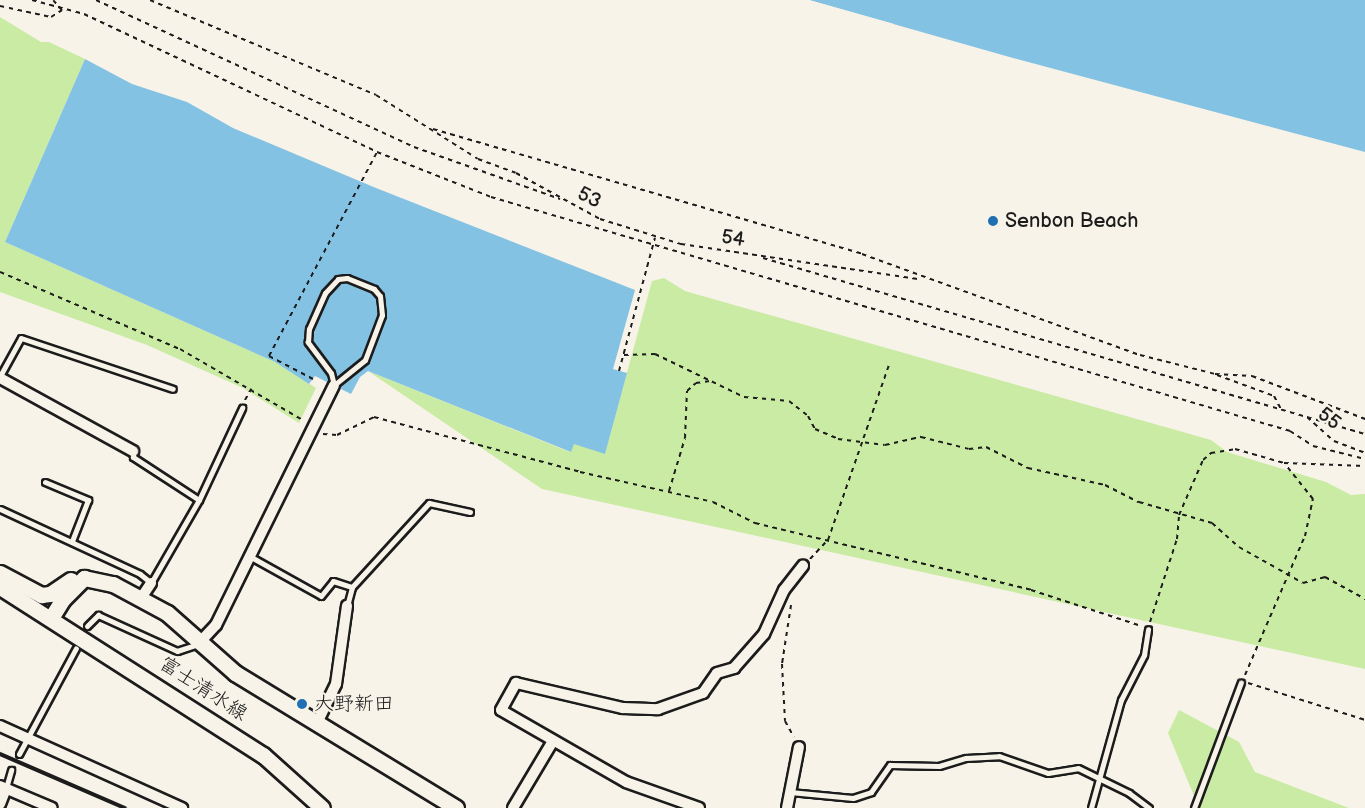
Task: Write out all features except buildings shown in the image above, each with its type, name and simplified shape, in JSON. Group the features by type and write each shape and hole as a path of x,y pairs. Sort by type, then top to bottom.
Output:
{"main road":[{"path":"0,573 41,594 50,594 74,579 84,578 101,579 141,598 201,641 235,673 318,721 456,808"},
{"path":"51,618 63,598 84,578"},
{"name":"富士清水線","path":"0,587 263,755 322,808"}],"street":[{"path":"0,377 133,451"},
{"path":"201,641 216,625 334,385"},
{"path":"699,808 626,782 501,710 516,683 623,708 658,709 703,693 717,673 734,668 764,634 784,590 803,566"},
{"path":"141,598 151,583"},
{"path":"318,721 336,684 347,606"},
{"path":"0,726 183,808"},
{"path":"513,808 553,741"},
{"path":"787,808 799,747"},
{"path":"0,804 3,787 52,808"}],"lane":[{"path":"347,278 374,289 380,296 382,315 365,360 334,385 331,373 308,342 309,329 325,293 338,279 347,278"},
{"path":"0,377 21,338 173,389"},
{"path":"0,509 72,541 151,583 200,500 242,408"},
{"path":"133,451 133,457 200,500"},
{"path":"45,482 88,500 72,541"},
{"path":"347,606 352,587 429,503 470,512"},
{"path":"251,557 321,596 333,581 352,587"},
{"path":"87,626 94,617 104,616 177,651 201,641"},
{"path":"1091,808 1121,700 1143,655 1148,628"},
{"path":"19,754 26,737 76,648"},
{"path":"1194,808 1241,682"},
{"path":"790,792 853,798 871,792 890,765 939,766 999,756 1048,773 1078,768 1100,777 1149,808"},
{"path":"3,787 11,770"}],"path":[{"path":"32,0 62,10 84,14 378,152 491,197 1290,431 1313,446 1365,459"},
{"path":"53,0 62,10"},
{"path":"96,0 414,147 566,201"},
{"path":"150,0 376,95 433,129 862,254 924,280 1140,355 1215,374 1252,376 1280,385 1315,402 1365,419"},
{"path":"0,6 51,17 62,10"},
{"name":"53","path":"433,129 478,159 516,173 600,219 655,237"},
{"path":"313,379 269,356 378,152"},
{"path":"619,371 655,237"},
{"name":"54","path":"655,237 760,257 818,262 924,280"},
{"path":"760,257 1281,410"},
{"path":"0,272 180,349 251,388 305,423"},
{"path":"624,355 655,354 744,397 789,401 808,416 815,429 863,444 891,444 921,437 969,449 986,447 1028,468 1086,479 1179,515 1212,522 1239,547 1303,584 1325,577 1335,580 1365,599"},
{"path":"803,566 828,540 890,362"},
{"name":"55","path":"1215,374 1274,396 1281,410 1307,417 1334,441 1365,453"},
{"path":"669,491 685,438 687,391 696,383 711,381"},
{"path":"242,408 251,388"},
{"path":"320,433 337,435 374,417 580,472 713,502 756,523 1031,590 1148,628 1177,539 1179,515 1203,460 1211,453 1235,449 1284,463 1365,466"},
{"path":"1307,417 1365,434"},
{"path":"1284,463 1313,498 1305,536 1241,682 1265,685 1365,720"},
{"path":"793,599 782,664 785,721 799,747"}],"green space":[{"path":"0,17 41,42 49,42 85,59 5,242 275,362 316,388 299,423 243,388 147,345 0,292"},
{"path":"664,278 685,291 1211,440 1227,452 1326,482 1351,495 1365,494 1365,669 542,489 368,371 570,452 574,443 605,453 652,281"},
{"path":"1179,710 1239,742 1255,772 1349,808 1199,808 1168,733"}],"water":[{"path":"809,0 1365,0 1365,152 1013,58"},
{"path":"85,59 132,84 187,102 233,128 376,188 635,290 613,369 627,373 605,454 574,444 571,452 368,371 360,377 351,394 315,376 309,384 275,362 5,242"}],"pier":[{"path":"806,0 809,0 894,24 892,27"}],"railway":[{"path":"0,754 125,808"}],"place":[{"name":"Senbon Beach","path":"993,221"},
{"name":"大野新田","path":"302,704"}]}
